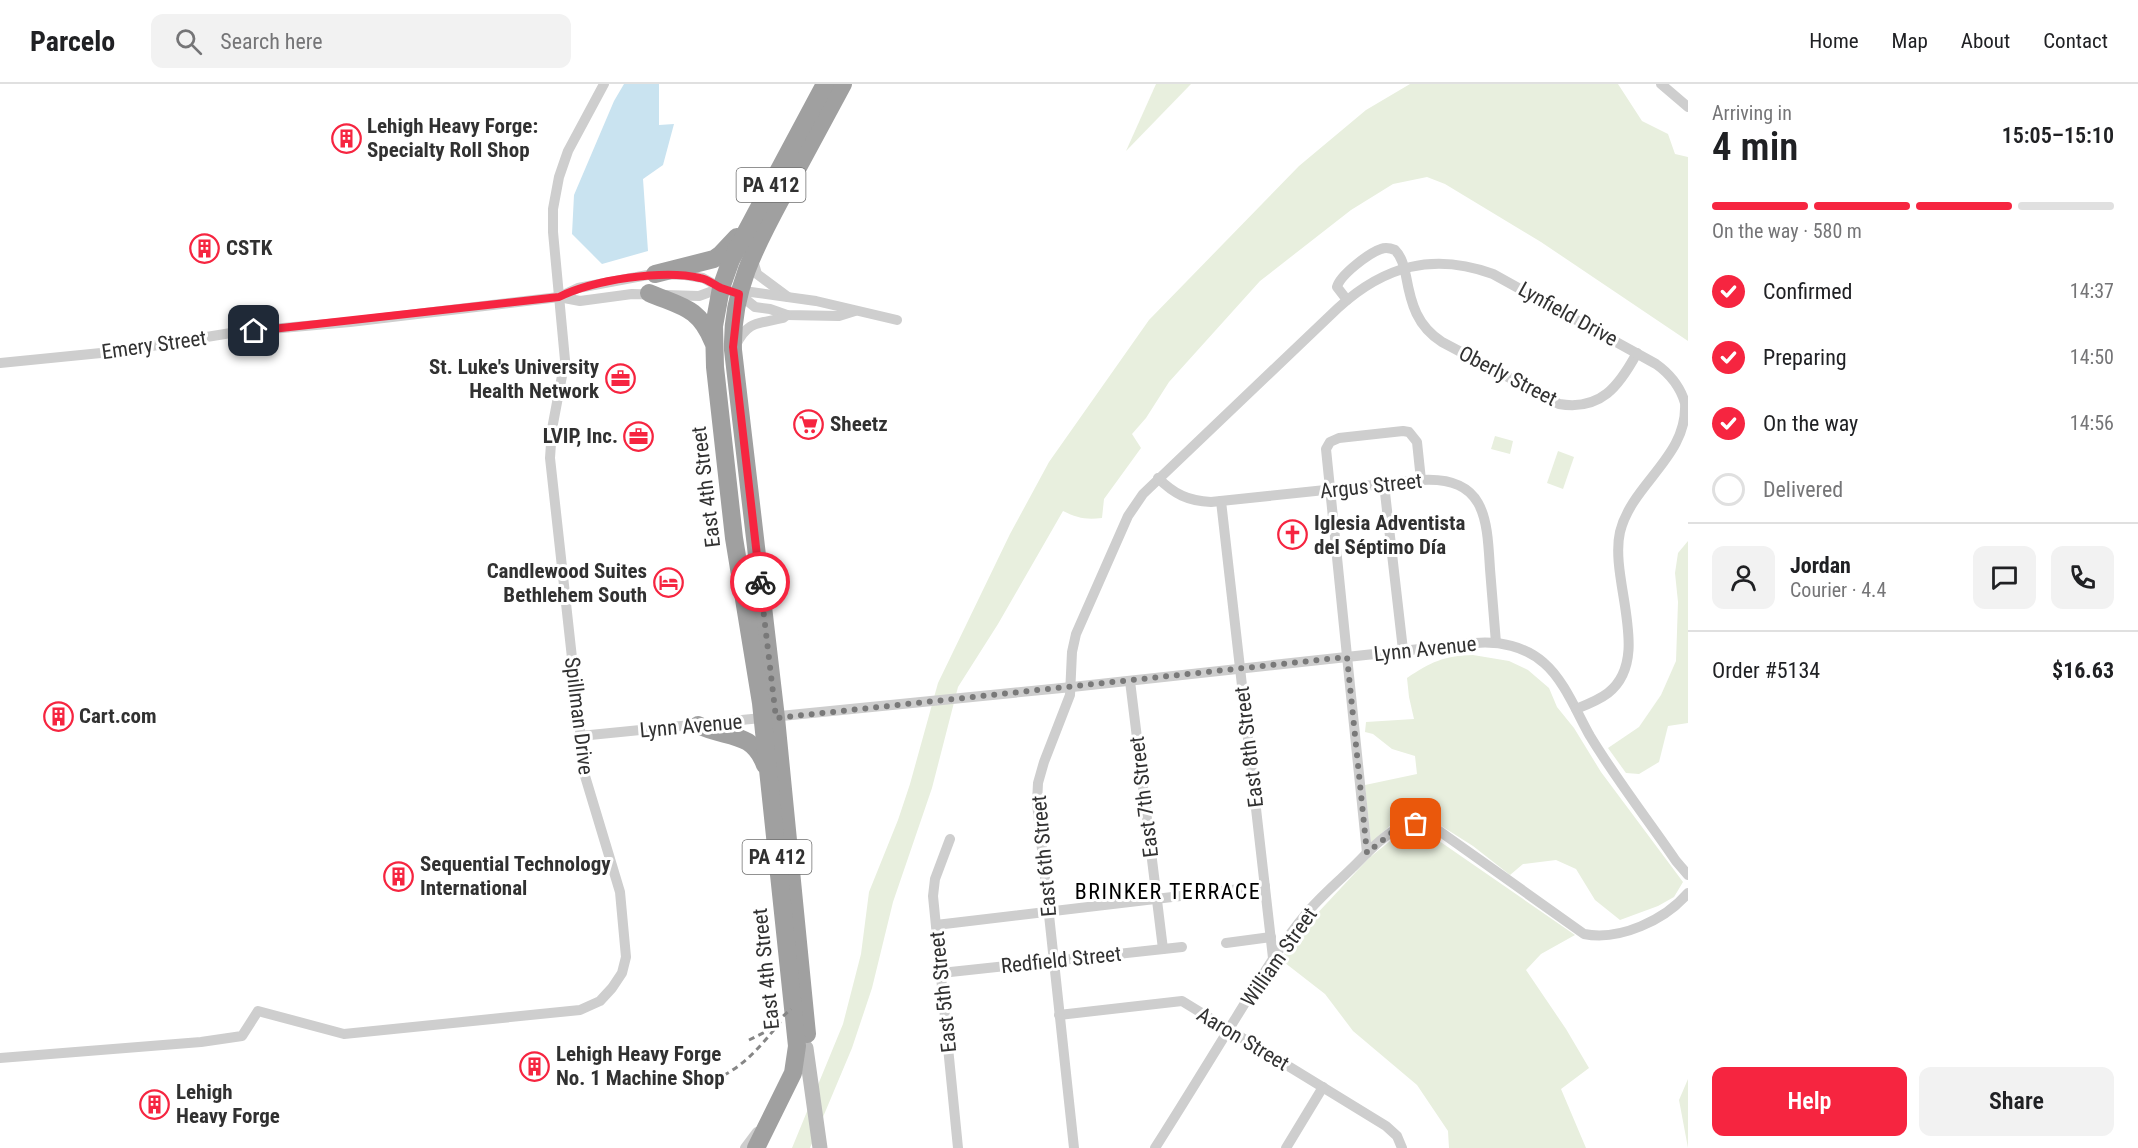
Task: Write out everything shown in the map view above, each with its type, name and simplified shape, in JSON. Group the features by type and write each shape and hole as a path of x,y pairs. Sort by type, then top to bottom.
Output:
{"highway":[{"name":"East 4th Street","path":"801,1042 794,1018 802,978 769,719 733,350 730,291 731,260 825,84"},
{"name":"East 4th Street","path":"801,1042 807,1035 798,998 769,777 769,719 733,527 714,326 730,291 843,84"},
{"path":"655,274 714,259 726,249 753,217"},
{"path":"649,293 697,315 708,328 714,343"},
{"path":"698,725 710,731 734,735 752,745 760,752 769,777"},
{"name":"PA 412","path":"756,1148 795,1068 797,1051 801,1042"},
{"name":"PA 412","path":"767,1148 800,1080 804,1064 801,1042"}],"main road":[{"name":"East 4th Street","path":"801,1042 813,1092 820,1148"}],"street":[{"name":"Spillman Drive","path":"0,1058 242,1036 258,1011 344,1034 580,1010 600,1001 622,973 626,957 620,892 585,776 550,458 552,429 565,360 552,219 557,188 568,151 604,84"},
{"path":"1660,84 1688,107"},
{"path":"1347,300 1337,287 1339,280 1377,250 1385,248 1395,250 1401,257 1404,268"},
{"path":"753,252 753,263 757,274 788,298"},
{"name":"Lynfield Drive","path":"1156,480 1347,300 1377,279 1404,268 1441,263 1485,271 1504,279 1656,364 1676,382 1686,407 1687,429 1680,447 1634,502 1620,533 1618,560 1629,651 1625,670 1618,683 1608,693 1576,710"},
{"name":"Oberly Street","path":"1404,268 1413,308 1429,333 1553,402 1575,405 1600,399 1620,381 1637,353"},
{"name":"Emery Street","path":"559,297 578,288 655,274 684,275 703,278 755,306 787,315 846,316 855,312"},
{"name":"Emery Street","path":"0,363 121,351 237,332 351,322 559,297 580,301 649,293 699,296 730,291 751,292 842,306 855,312 897,320"},
{"path":"733,350 740,336 752,324 783,318 787,315"},
{"path":"1367,853 1326,449 1332,440 1343,437 1409,432 1417,442 1421,480"},
{"name":"Argus Street","path":"1156,480 1180,496 1198,501 1221,501 1421,480 1440,480 1461,487 1474,497 1483,512 1487,525 1496,643"},
{"name":"East 6th Street","path":"1074,1148 1037,813 1037,793 1044,762 1070,699 1072,652 1078,629 1128,516 1138,500 1156,480"},
{"path":"1384,484 1403,651"},
{"name":"East 8th Street","path":"1221,501 1273,958"},
{"name":"Lynn Avenue","path":"580,736 769,719 1475,643 1496,643 1524,651 1543,662 1554,675 1602,754 1688,875"},
{"name":"East 7th Street","path":"1130,681 1163,949"},
{"name":"William Street","path":"1155,1148 1273,958 1309,911 1367,853 1387,835 1402,826 1428,825 1444,834 1584,934 1591,936 1611,935 1657,920 1673,909 1688,893"},
{"name":"East 5th Street","path":"950,839 934,883 958,1148"},
{"path":"936,925 1265,886"},
{"path":"1226,943 1271,937"},
{"name":"Redfield Street","path":"941,973 1182,947"},
{"name":"Aaron Street","path":"1059,1015 1182,1001 1386,1126 1397,1136 1402,1148"},
{"path":"1286,1148 1323,1087"},
{"path":"745,1148 778,1103"}],"green space":[{"path":"1156,84 1191,84 1126,151"},
{"path":"1410,84 1618,84 1642,121 1668,134 1675,154 1688,157 1688,341 1541,242 1445,184 1427,177 1393,184 1351,210 1260,281 1169,382 1146,418 1132,434 1141,448 1104,499 1102,518 1082,518 1063,511 998,624 958,687 932,788 893,902 872,988 852,1048 810,1148 792,1148 843,1024 861,954 869,892 910,784 938,683 1010,534 1049,462 1149,320 1299,166 1366,110"},
{"path":"1495,436 1513,441 1510,454 1491,449"},
{"path":"1558,451 1574,457 1563,489 1547,483"},
{"path":"1688,541 1688,723 1668,726 1659,762 1639,774 1626,773 1608,748 1639,727 1661,695 1676,661 1678,602 1675,573 1678,553"},
{"path":"1473,655 1509,661 1528,670 1549,688 1557,707 1574,728 1601,772 1683,882 1674,897 1658,906 1620,920 1595,900 1576,869 1556,860 1523,864 1510,875 1473,846 1432,820 1411,819 1394,822 1371,843 1365,785 1417,774 1415,756 1392,749 1373,734 1365,732 1366,722 1414,719 1407,678 1438,661"},
{"path":"1414,831 1429,834 1575,935 1541,954 1526,970 1589,1068 1561,1089 1586,1148 1449,1148 1448,1131 1417,1085 1353,1031 1325,994 1280,959 1312,919 1369,858 1395,837"},
{"path":"1688,1079 1688,1148 1679,1100"}],"water":[{"path":"624,84 659,84 659,125 674,124 663,165 643,179 648,251 602,264 572,234 574,195 614,101"}],"railway":[{"path":"749,1040 767,1031 791,1009"},
{"path":"714,1080 744,1062 783,1019"}],"way so far":[{"path":"760,582 776,718 1347,657 1367,853 1395,830 1402,826 1416,824"}],"place":[{"name":"Lehigh Heavy Forge: Specialty Roll Shop","path":"346,138"},
{"name":"CSTK","path":"205,248"},
{"name":"St. Luke's University Health Network","path":"620,379"},
{"name":"Sheetz","path":"809,424"},
{"name":"LVIP, Inc.","path":"639,436"},
{"name":"Iglesia Adventista del Séptimo Día","path":"1293,535"},
{"name":"Candlewood Suites Bethlehem South","path":"668,583"},
{"name":"Cart.com","path":"58,716"},
{"name":"Sequential Technology International","path":"399,876"},
{"name":"Lehigh Heavy Forge No. 1 Machine Shop","path":"535,1066"},
{"name":"Lehigh Heavy Forge","path":"155,1104"}],"district":[{"name":"BRINKER TERRACE","path":"1168,891"}],"route":[{"path":"254,331 351,322 559,297 578,288 653,274 703,278 739,294 733,347 760,582"}]}
